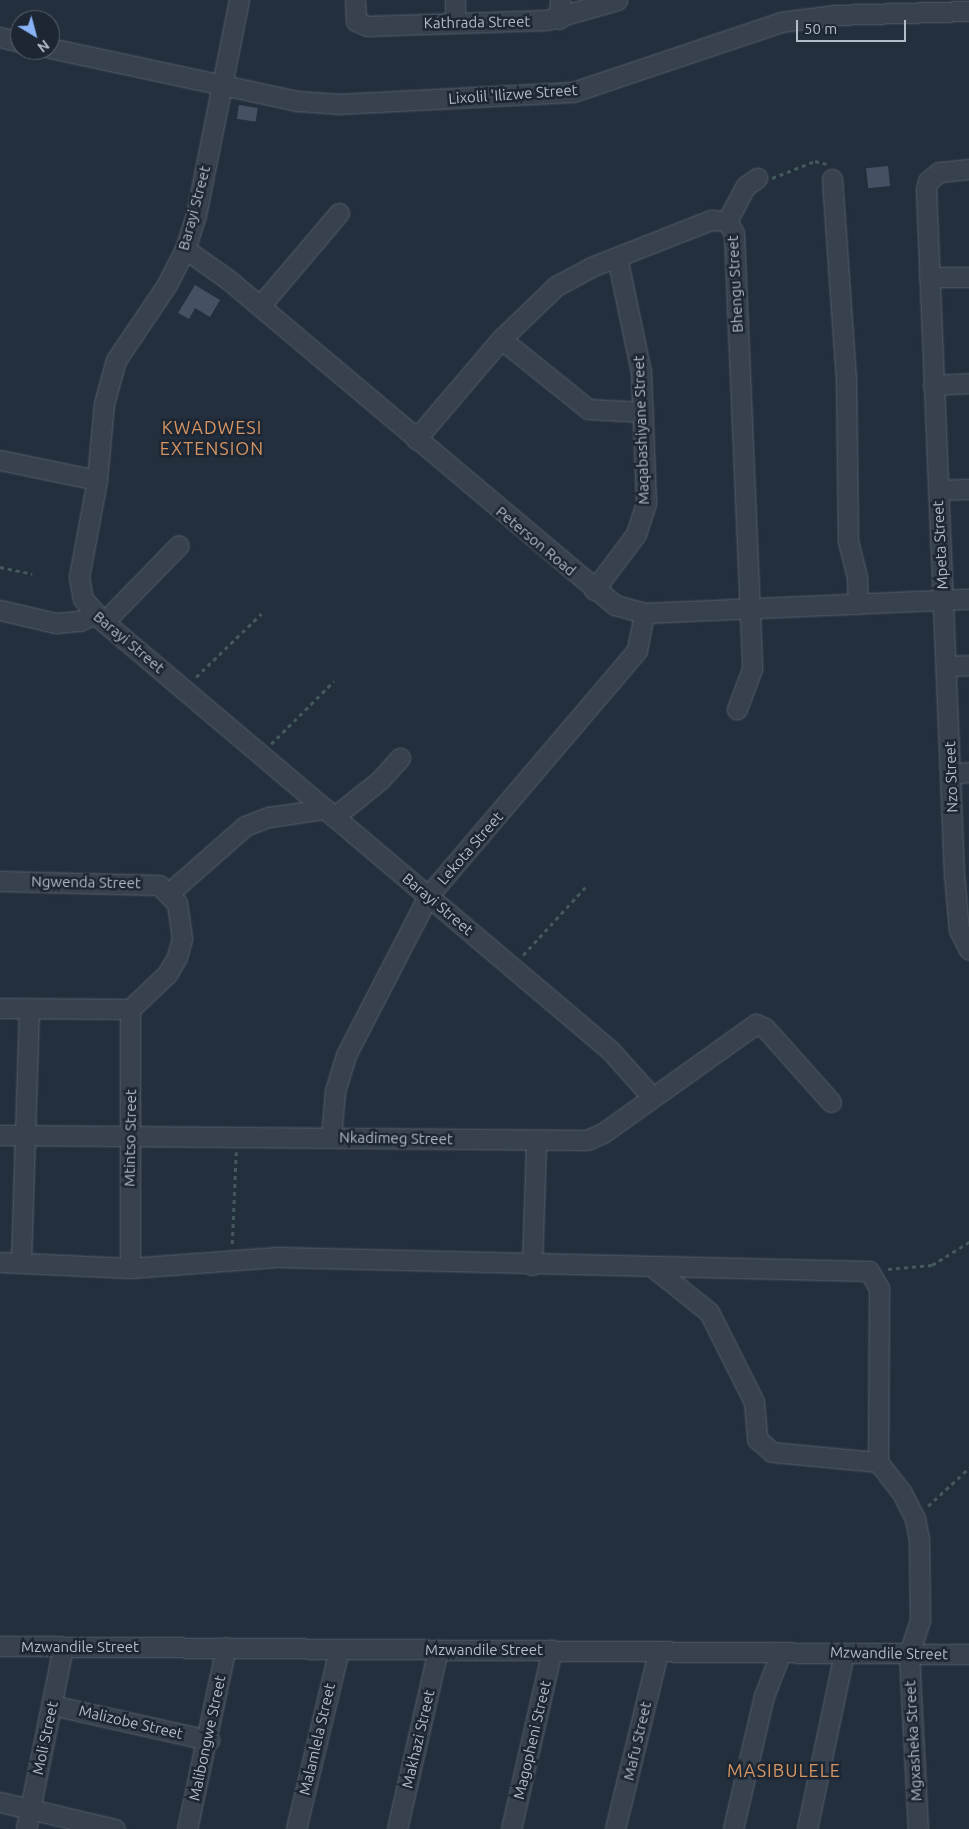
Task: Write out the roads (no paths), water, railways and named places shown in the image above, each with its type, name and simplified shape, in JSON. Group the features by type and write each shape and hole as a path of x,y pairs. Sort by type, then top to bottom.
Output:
{"street":[{"name":"Barayi Street","path":"239,0 223,84 185,249 168,283 116,360 104,404 97,480 79,577 83,599 99,618 513,966 610,1050 652,1097"},
{"name":"Kathrada Street","path":"354,0 356,21 367,26 456,21 559,19 617,0"},
{"path":"455,0 456,21"},
{"path":"559,19 560,0"},
{"name":"Lixolil 'Ilizwe Street","path":"60,50 298,100 337,104 573,92 602,86 766,25 834,8 969,11"},
{"name":"Mpeta Street","path":"943,600 929,277 928,181 940,172 969,169"},
{"path":"727,221 746,186 757,178"},
{"path":"832,179 846,378 848,541 857,578 858,604"},
{"path":"260,306 339,213"},
{"name":"Bhengu Street","path":"416,439 500,339 556,286 617,257 710,220 727,221 734,232 750,607 751,678 737,709"},
{"name":"Peterson Road","path":"185,249 260,306 594,590 615,605 644,613 969,599"},
{"name":"Maqabashiyane Street","path":"594,590 636,534 643,518 643,412 639,354 617,257"},
{"path":"929,277 969,277"},
{"path":"500,339 588,409 643,412"},
{"path":"933,385 969,383"},
{"path":"0,460 97,480"},
{"name":"Mpeta Street","path":"938,490 969,489"},
{"path":"0,610 56,623 99,618 179,545"},
{"name":"Nzo Street","path":"943,600 946,666 960,773 962,874 959,930 969,950"},
{"name":"Lekota Street","path":"331,1137 335,1091 346,1055 428,896 636,650 644,613"},
{"path":"946,666 969,665"},
{"path":"0,1008 130,1009 152,991 177,957 182,917 170,892 245,826 269,817 330,813 380,780 400,758"},
{"name":"Ngwenda Street","path":"0,881 139,882 159,885 170,892"},
{"path":"21,1262 29,1009"},
{"name":"Mtintso Street","path":"130,1009 128,1137 130,1268"},
{"name":"Nkadimeg Street","path":"0,1135 236,1138 331,1137 536,1142 596,1138 756,1024 766,1028 831,1102"},
{"path":"532,1265 536,1142"},
{"path":"0,1262 130,1268 277,1256 654,1268 838,1267 869,1271 879,1288 878,1462 902,1493 915,1519 920,1620 909,1653"},
{"path":"654,1268 709,1312 754,1402 757,1440 772,1452 878,1462"},
{"name":"Mzwandile Street","path":"0,1646 969,1654"},
{"name":"Moli Street","path":"26,1829 63,1647"},
{"name":"Malibongwe Street","path":"187,1829 209,1740 226,1647"},
{"name":"Malamlela Street","path":"296,1829 339,1650"},
{"name":"Makhazi Street","path":"397,1829 438,1650"},
{"name":"Magopheni Street","path":"511,1829 552,1650"},
{"name":"Mafu Street","path":"615,1829 658,1652"},
{"path":"733,1829 764,1696 781,1652"},
{"path":"807,1829 844,1653"},
{"name":"Mgxasheka Street","path":"909,1653 918,1829"},
{"name":"Malizobe Street","path":"52,1705 209,1740"},
{"path":"0,1802 115,1829"}],"district":[{"name":"KWADWESI EXTENSION","path":"212,438"},
{"name":"MASIBULELE","path":"784,1770"}]}
